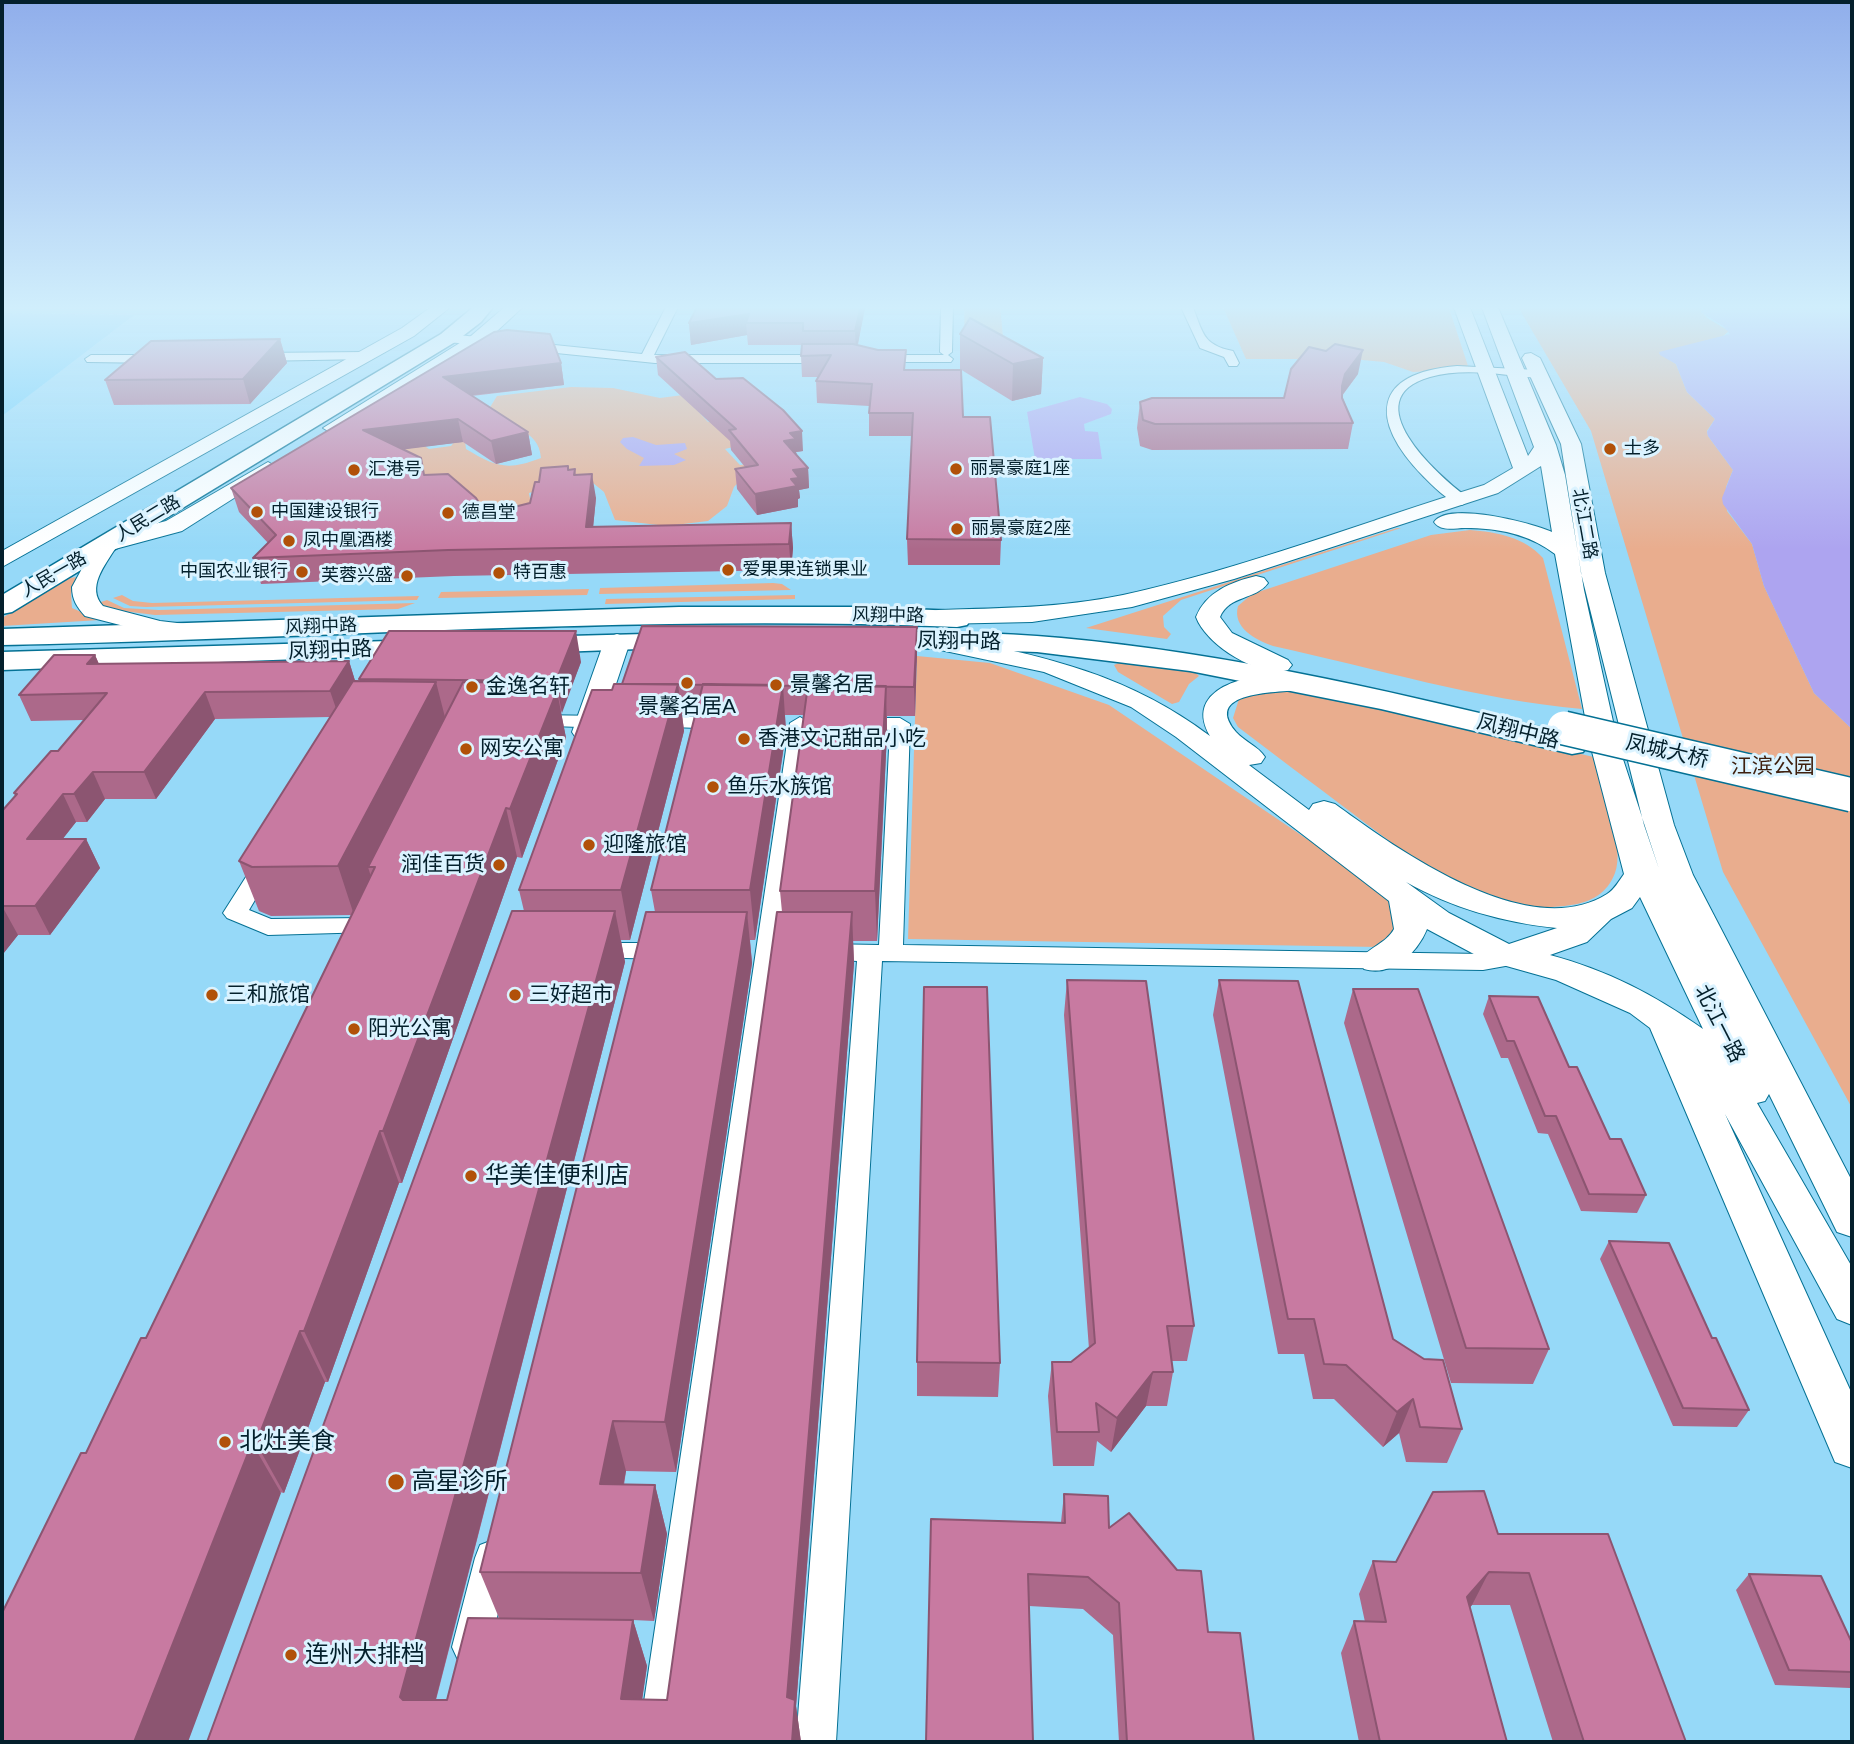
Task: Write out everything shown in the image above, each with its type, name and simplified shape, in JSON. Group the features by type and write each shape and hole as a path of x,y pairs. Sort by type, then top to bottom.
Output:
{"main road":[{"name":"人民二路","path":"2,559 311,386"},
{"name":"人民二路","path":"106,544 351,386"},
{"name":"人民二路","path":"2,582 359,386"},
{"name":"人民二路","path":"106,544 174,526 401,386"},
{"path":"1493,386 1524,471"},
{"name":"北江二路","path":"1520,386 1546,445 1564,468 1594,573 1639,752"},
{"name":"北江二路","path":"1544,386 1571,444 1564,468 1566,551 1580,739"},
{"path":"930,629 1123,602 1194,584 1491,489 1524,471 1541,456 1546,445"},
{"path":"1564,468 1518,496 1246,586 1214,601 1208,616 1216,635 1241,651 1289,674 1580,739"},
{"path":"1445,522 1475,522 1511,527 1544,537 1566,551"},
{"path":"2,571 76,540"},
{"path":"106,544 85,582 82,595 85,604 93,611 136,623 201,631"},
{"name":"人民一路","path":"2,606 106,544"},
{"name":"风翔中路","path":"201,631 679,615 930,629"},
{"path":"930,629 1051,666 1140,701 1186,730 1404,898 1455,932 1513,957 1592,982 1663,1017 1698,1044 1724,1078 1852,1306"},
{"name":"凤翔中路","path":"11,662 385,661 617,642 930,629 1289,674"},
{"path":"2,637 201,631"},
{"path":"572,770 617,642"},
{"path":"1289,674 1234,690 1217,707 1216,721 1223,735 1396,863 1446,889 1502,910 1537,916 1582,916 1601,912"},
{"name":"北江一路","path":"1580,739 1635,850 1671,931 1852,1297"},
{"name":"凤城大桥","path":"1580,739 1852,795"},
{"name":"凤城大桥","path":"1580,739 1852,811"},
{"name":"北江一路","path":"1639,752 1659,825 1677,875 1852,1220"},
{"path":"1513,957 1575,934 1601,912 1618,903 1636,885 1640,875 1635,850"},
{"path":"1376,961 1402,947 1409,936 1410,910 1404,898"},
{"path":"1663,1017 1852,1446"}],"street":[{"path":"1403,386 1395,397 1394,421 1410,455 1429,477 1462,500"},
{"path":"520,721 589,722 695,736 749,723"},
{"path":"658,1742 809,723 900,724 816,1742"},
{"path":"277,845 235,913 268,927 370,914 350,955"},
{"path":"576,951 685,951"},
{"path":"777,952 1483,962 1513,957"},
{"path":"464,1678 502,1525"}],"shaded area":[{"path":"2,386 41,386 2,416"},
{"path":"1685,386 1852,386 1852,729 1814,693 1764,586 1752,544 1723,504 1722,498 1733,470 1708,436 1707,432 1715,419 1687,392"},
{"path":"1080,397 1107,404 1112,409 1111,414 1084,424 1085,431 1098,432 1102,459 1035,459 1027,412"},
{"path":"633,437 656,445 685,443 687,449 674,454 686,460 674,465 639,466 644,458 620,442 623,438"}],"green space":[{"name":"江滨公园","path":"1565,386 1685,386 1687,392 1715,419 1707,431 1708,436 1733,470 1726,487 1727,511 1752,544 1764,586 1814,693 1852,729 1852,1108 1723,872 1591,431"},
{"path":"571,387 613,388 660,398 683,395 708,422 734,420 737,446 725,449 740,465 749,464 752,468 734,487 727,506 708,521 667,526 615,520 604,492 587,478 529,493 532,510 496,532 447,487 422,473 379,461 411,437 429,449 451,446 456,440 465,441 466,449 502,465 519,465 541,458 539,448 528,434 487,412 497,396"},
{"path":"1401,528 1181,600 1163,616 1164,627 1171,634 1167,639 1086,628"},
{"path":"1470,530 1519,540 1543,558 1582,709 1466,691 1273,646 1253,637 1239,621 1238,606 1252,594 1431,535"},
{"path":"77,577 71,594 72,608 100,620 2,626 2,618 70,578"},
{"path":"782,584 791,590 599,594 600,588"},
{"path":"589,589 587,595 438,598 441,592"},
{"path":"122,595 133,601 152,603 419,596 417,600 146,607 130,606 113,598"},
{"path":"795,595 795,599 605,604 606,599"},
{"path":"107,600 124,608 159,610 415,603 398,609 155,615 107,609 98,603"},
{"path":"917,656 990,663 1109,705 1366,879 1393,903 1400,928 1378,947 908,939"},
{"path":"1121,662 1194,671 1199,676 1189,684 1179,702 1172,704 1118,672 1114,665"},
{"path":"1301,689 1598,758 1616,833 1617,862 1612,880 1603,892 1585,902 1539,907 1509,903 1480,894 1424,865 1238,727 1233,718 1239,699 1247,694"}],"building":[{"path":"402,386 458,386 528,432 491,441 458,419 363,430 421,458 424,475 448,474 476,498 486,514 530,503 535,482 539,482 541,468 568,466 568,470 575,469 574,475 592,474 586,527 791,523 789,544 448,550 253,558 276,535 231,488"},
{"path":"689,386 753,386 783,410 802,431 790,433 796,439 784,441 808,468 793,470 799,478 791,479 797,486 755,494 735,469 758,465 729,430 736,429"},
{"path":"872,386 962,386 963,417 990,417 1001,540 907,539 913,413 869,413"},
{"path":"1287,386 1342,386 1342,398 1353,423 1155,424 1143,420 1140,402 1152,398 1284,398"},
{"path":"642,626 917,627 914,687 622,684"},
{"path":"389,631 576,631 556,681 359,679"},
{"path":"54,655 95,655 87,664 349,661 330,691 205,692 144,772 93,772 74,794 63,794 27,839 86,839 35,906 2,906 2,811 51,751 58,751 107,693 19,695"},
{"path":"353,681 436,682 338,866 252,867 239,861"},
{"path":"463,682 546,683 543,691 557,691 510,809 506,808 304,1331 300,1331 256,1443 252,1443 134,1742 2,1742 2,1613 81,1453 86,1453 141,1338 146,1338 375,867 368,867"},
{"path":"614,684 678,684 621,890 519,890 592,690 612,690"},
{"path":"703,684 783,685 750,890 651,890"},
{"path":"808,685 886,686 875,891 780,891"},
{"path":"512,911 615,911 400,1697 403,1700 447,1700 468,1618 633,1620 621,1699 667,1700 777,912 852,912 787,1697 795,1700 792,1742 207,1742"},
{"path":"646,912 747,912 665,1422 613,1421 600,1484 655,1485 641,1573 480,1572"},
{"path":"1067,980 1146,981 1194,1326 1167,1326 1173,1372 1153,1372 1117,1418 1096,1403 1099,1432 1057,1432 1052,1362 1071,1362 1095,1343"},
{"path":"1219,980 1298,981 1393,1339 1424,1359 1443,1360 1462,1429 1420,1427 1413,1399 1397,1412 1346,1365 1324,1364 1314,1319 1288,1319"},
{"path":"924,987 987,987 1000,1363 917,1362"},
{"path":"1353,989 1418,989 1549,1349 1466,1348"},
{"path":"1489,996 1538,997 1569,1067 1577,1067 1610,1139 1621,1139 1646,1195 1589,1194 1556,1116 1545,1116 1514,1041 1507,1041"},
{"path":"1609,1241 1669,1243 1712,1338 1716,1338 1749,1410 1683,1408"},
{"path":"1484,1491 1498,1534 1608,1534 1686,1742 1584,1742 1529,1573 1489,1572 1467,1597 1507,1742 1380,1742 1354,1621 1386,1622 1373,1561 1396,1562 1433,1492"},
{"path":"1064,1494 1108,1496 1109,1528 1129,1513 1177,1570 1201,1571 1208,1632 1240,1633 1254,1742 1127,1742 1119,1603 1088,1577 1028,1574 1033,1742 926,1742 931,1519 1065,1523"},
{"path":"1749,1574 1821,1576 1852,1643 1852,1672 1789,1670"}],"place":[{"name":"士多","path":"1610,449"},
{"name":"丽景豪庭1座","path":"956,469"},
{"name":"汇港号","path":"354,470"},
{"name":"中国建设银行","path":"257,512"},
{"name":"德昌堂","path":"448,513"},
{"name":"丽景豪庭2座","path":"957,529"},
{"name":"凤中凰酒楼","path":"289,541"},
{"name":"爱果果连锁果业","path":"728,570"},
{"name":"中国农业银行","path":"302,572"},
{"name":"特百惠","path":"499,573"},
{"name":"芙蓉兴盛","path":"407,576"},
{"name":"景馨名居A","path":"687,683"},
{"name":"景馨名居","path":"776,685"},
{"name":"金逸名轩","path":"472,687"},
{"name":"香港文记甜品小吃","path":"744,739"},
{"name":"网安公寓","path":"466,749"},
{"name":"鱼乐水族馆","path":"713,787"},
{"name":"迎隆旅馆","path":"589,845"},
{"name":"润佳百货","path":"499,865"},
{"name":"三和旅馆","path":"212,995"},
{"name":"三好超市","path":"515,995"},
{"name":"阳光公寓","path":"354,1029"},
{"name":"华美佳便利店","path":"471,1176"},
{"name":"北灶美食","path":"225,1442"},
{"name":"高星诊所","path":"396,1482"},
{"name":"连州大排档","path":"291,1655"}]}
